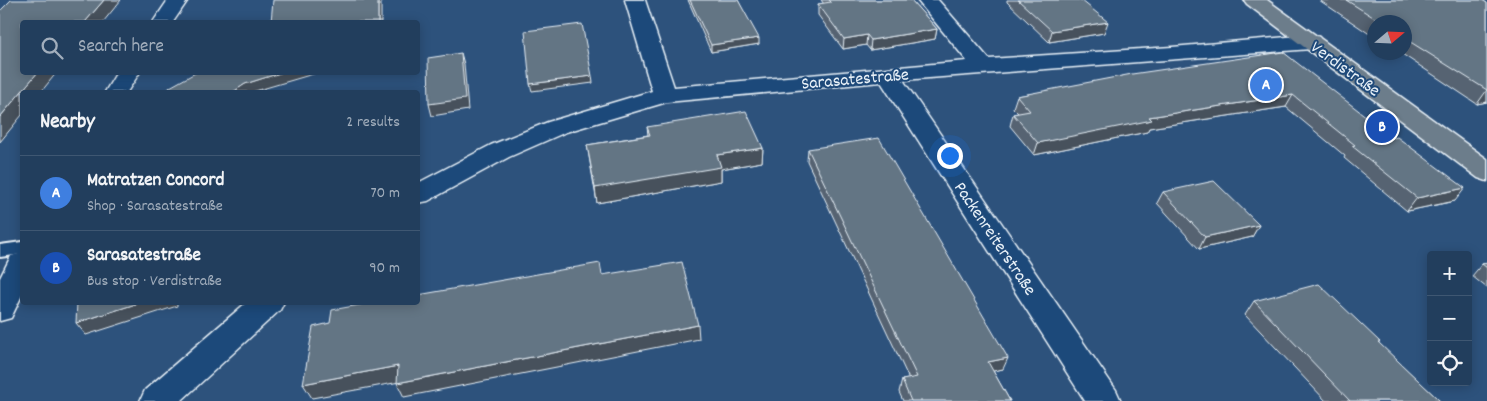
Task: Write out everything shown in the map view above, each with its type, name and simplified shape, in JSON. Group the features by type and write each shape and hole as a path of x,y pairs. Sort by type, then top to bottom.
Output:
{"main road":[{"name":"Verdistraße","path":"1254,0 1487,172"}],"street":[{"path":"164,20 178,0"},
{"path":"635,0 665,95"},
{"path":"927,0 983,66"},
{"name":"Sarasatestraße","path":"420,193 500,151 557,128 665,95 983,66 1172,54 1311,42"},
{"path":"117,90 127,75"},
{"name":"Packenreiterstraße","path":"888,76 1104,401"},
{"path":"0,309 20,268"},
{"path":"157,401 265,305"}],"lane":[{"path":"0,251 20,248"}],"building":[{"path":"11,0 104,0 87,20 20,20 20,75 35,75 23,90 20,90 20,93 0,117 0,11"},
{"path":"273,0 378,0 378,20 271,20"},
{"path":"690,0 738,0 759,38 711,45"},
{"path":"829,0 911,0 937,29 871,40 867,35 844,39 818,4 831,2"},
{"path":"1018,0 1081,0 1108,22 1052,31"},
{"path":"1346,0 1482,0 1487,3 1487,90 1412,43 1412,15 1370,15"},
{"path":"582,24 592,76 530,84 525,31"},
{"path":"1283,52 1394,138 1397,137 1465,188 1417,198 1352,146 1355,145 1293,95 1149,117 1152,120 1038,143 1013,114 1030,111 1017,96 1132,74"},
{"path":"461,53 465,99 429,104 428,58"},
{"path":"192,75 274,75 245,84 236,90 167,90"},
{"path":"746,111 763,148 717,155 721,167 595,188 587,145 650,135 647,127"},
{"path":"879,138 1008,358 988,362 1010,401 911,401 902,380 917,377 808,149"},
{"path":"1214,181 1259,225 1205,237 1163,192"},
{"path":"682,262 698,325 397,383 398,366 303,384 313,327 330,323 332,310 360,305 420,305 420,295 600,263 602,275"},
{"path":"1319,284 1440,401 1350,401 1254,301"},
{"path":"77,305 133,305 76,323"}],"place":[{"name":"Matratzen Concord","path":"1266,85"},
{"name":"Sarasatestraße","path":"1382,127"}]}
